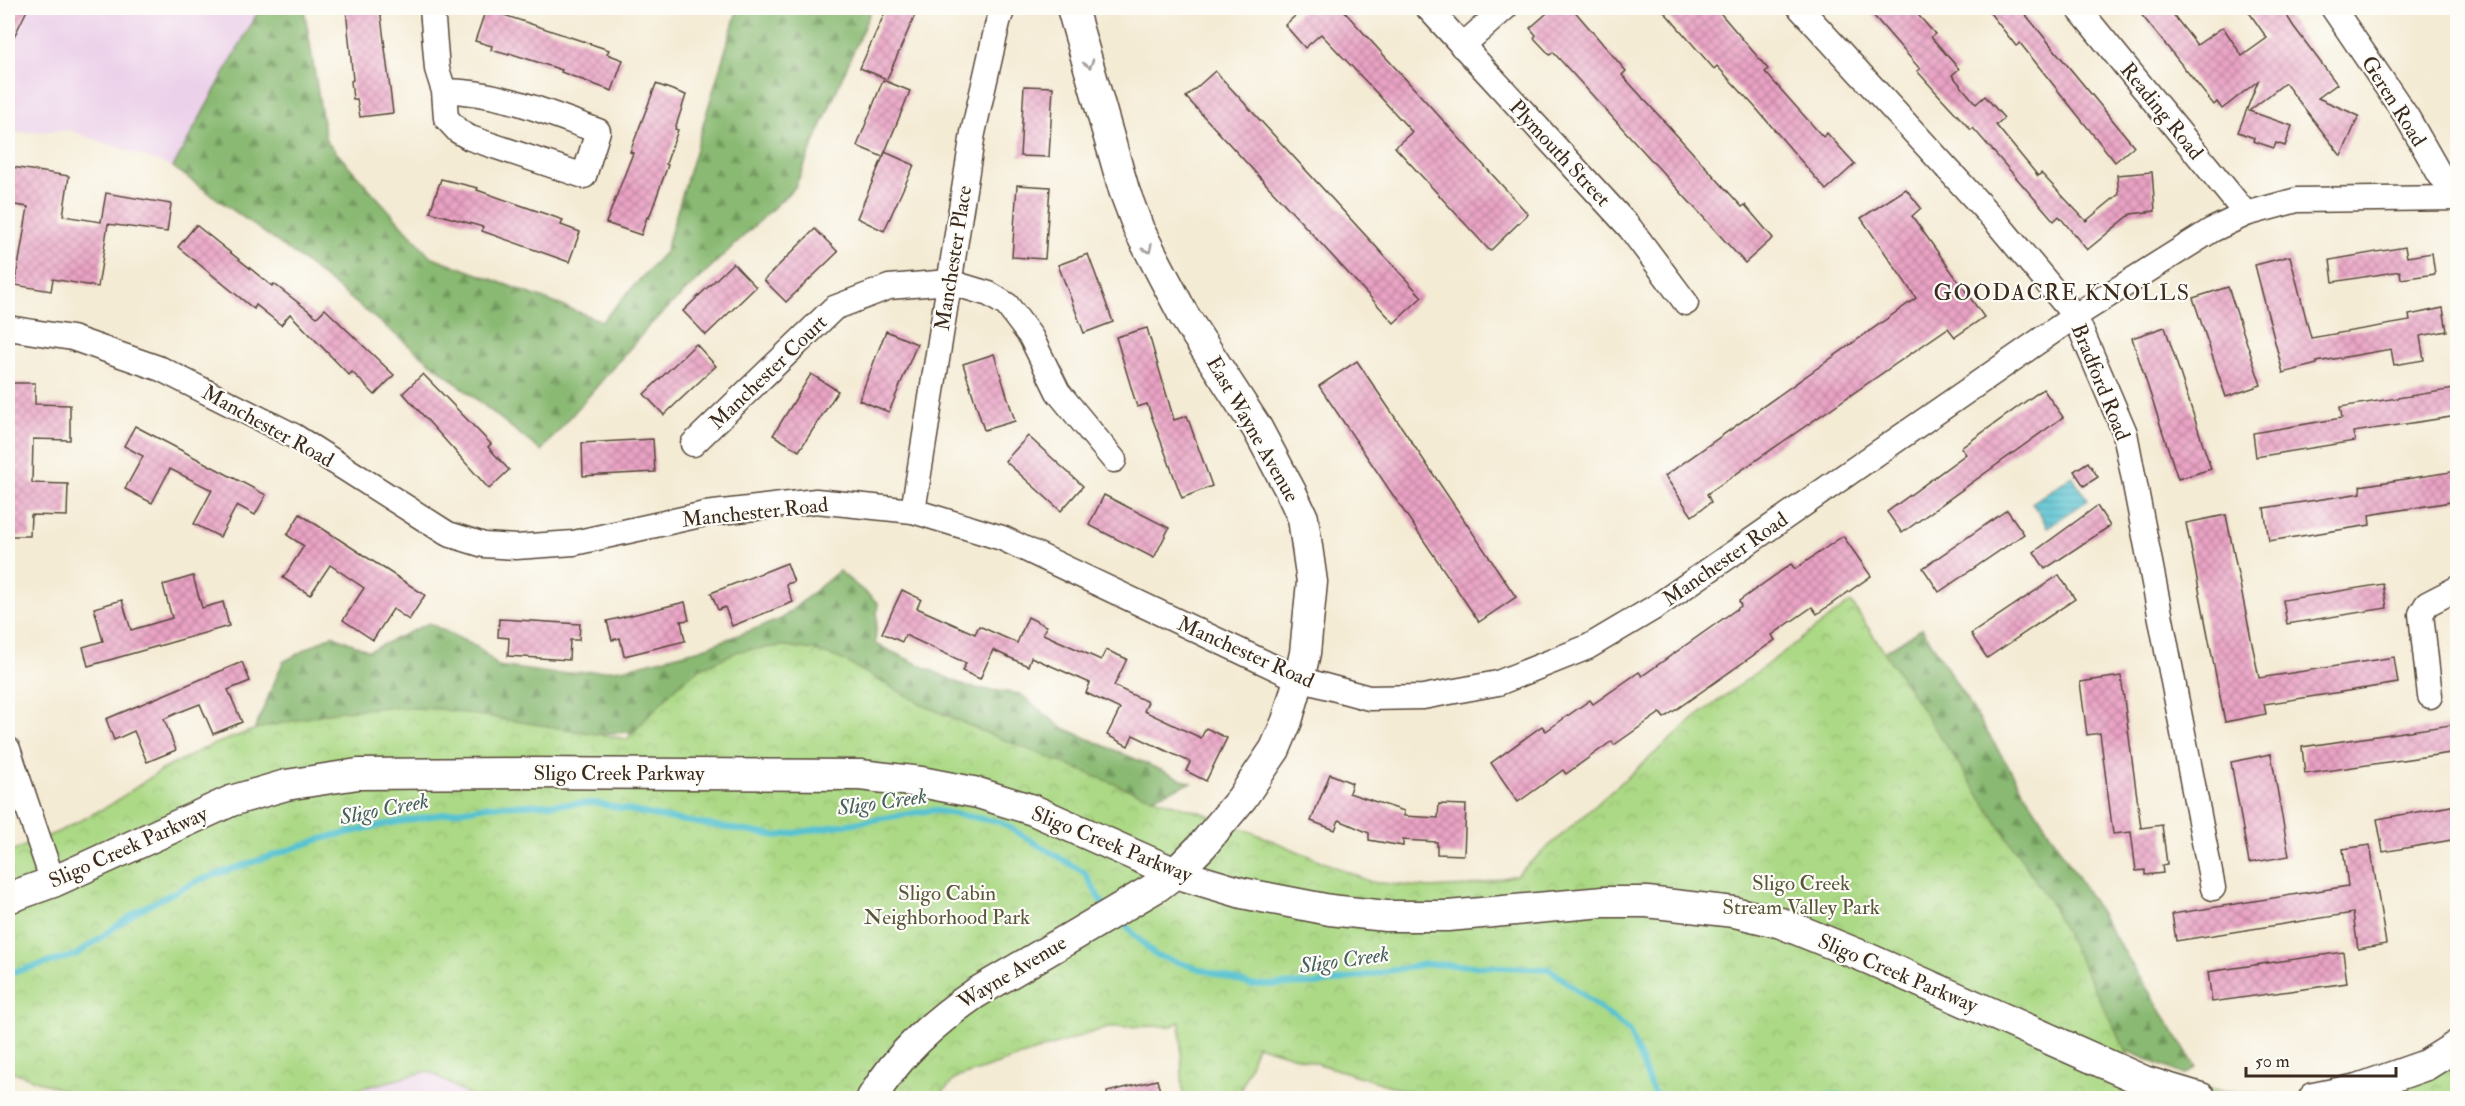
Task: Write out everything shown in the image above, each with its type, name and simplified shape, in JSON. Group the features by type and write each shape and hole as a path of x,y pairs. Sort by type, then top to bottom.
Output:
{"street":[{"path":"432,8 437,69 444,91 446,118 458,131 470,138 584,176 598,131 516,101 465,91 444,91"},
{"name":"Manchester Place","path":"913,511 972,133 998,22 1004,8"},
{"name":"East Wayne Avenue","path":"1072,8 1124,190 1139,230 1183,314 1251,418 1303,518 1312,582 1305,653 1287,721 1262,770 1242,798 1202,846 1175,873"},
{"name":"Plymouth Street","path":"1428,8 1630,228 1686,303"},
{"path":"1462,46 1505,8"},
{"name":"Bradford Road","path":"1800,8 1998,224 2075,316 2125,433 2213,888"},
{"name":"Reading Road","path":"2078,8 2246,214"},
{"name":"Geren Road","path":"2333,8 2407,117 2440,175 2457,194"},
{"name":"Manchester Road","path":"8,328 72,338 161,369 294,436 448,534 484,545 516,547 574,543 705,514 816,501 913,511 1002,538 1299,679 1369,699 1423,697 1498,683 1588,647 1657,606 2075,316 2212,230 2246,214 2297,200 2457,198"},
{"path":"949,282 989,294 1007,305 1031,337 1058,392 1114,460"},
{"name":"Manchester Court","path":"693,444 834,308 889,287 949,282"},
{"path":"2430,696 2421,614 2427,604 2457,588"},
{"path":"8,749 53,882"},
{"name":"Sligo Creek Parkway","path":"8,898 53,882 231,801 286,784 358,774 860,775 921,782 978,793 1033,810 1175,873 1242,893 1286,903 1386,916 1448,916 1603,902 1647,902 1734,912 1781,923 1867,958 2144,1081 2200,1098"},
{"name":"Wayne Avenue","path":"872,1098 895,1065 928,1028 966,999 1175,873"},
{"path":"2314,1098 2358,1089 2426,1065 2457,1045"}],"shaded area":[{"path":"8,8 260,8 173,167 69,130 8,133"},
{"path":"430,1071 473,1098 324,1098"}],"green space":[{"path":"260,8 304,8 326,141 430,256 602,321 665,252 738,8 872,8 795,187 649,326 541,451 301,259 173,167"},
{"path":"839,571 878,603 875,644 967,687 1020,694 1061,727 1191,783 1136,803 659,730 514,740 245,752 283,662 332,635 369,651 429,623 479,648 498,666 556,674 623,669 701,649 781,619"},
{"name":"Sligo Creek Stream Valley Park","path":"1851,602 2048,899 2134,1066 2213,1090 2274,1094 2281,1098 1430,1098 1257,1045 1238,1098 1183,1098 1180,1022 1171,1026 1108,1027 956,1078 937,1098 473,1098 429,1071 324,1098 84,1098 8,1070 8,853 60,831 110,805 160,771 207,747 256,729 334,712 386,707 440,709 627,739 675,688 699,669 739,651 784,646 813,650 841,659 925,706 984,732 1135,792 1218,818 1371,882 1430,888 1469,886 1516,875 1695,718"},
{"path":"1922,628 2196,1067 2184,1075 2013,1003 1560,859"},
{"path":"2457,1059 2457,1098 2365,1098"}],"water":[{"path":"2072,476 2088,500 2048,527 2032,503"}],"building":[{"path":"8,8 28,8 8,49"},
{"path":"380,8 393,113 360,117 357,99 353,99 351,81 353,80 346,9"},
{"path":"887,8 897,8 915,15 887,79 860,68"},
{"path":"1304,8 1341,8 1528,214 1490,251 1395,147 1412,132 1373,89 1321,34 1305,48 1285,25"},
{"path":"1553,8 1572,8 1626,71 1622,75 1742,207 1745,205 1773,238 1745,263 1553,52 1550,55 1534,38 1536,35 1530,28"},
{"path":"1661,8 1716,8 1768,69 1765,72 1823,137 1827,133 1855,164 1826,190 1754,106 1717,66 1714,69"},
{"path":"1867,8 1912,8 1935,34 1931,37 1959,69 1952,75 1976,104 1985,96 2004,118 1996,125 2038,176 2041,173 2086,221 2119,194 2117,175 2152,172 2155,211 2131,214 2087,250 2059,216 2054,221 1973,128 1971,130 1935,91 1917,71 1920,69"},
{"path":"1986,8 2020,8 2134,146 2115,162 2020,43 2016,46"},
{"path":"2136,8 2168,8 2197,45 2223,27 2242,56 2267,38 2246,8 2282,8 2337,84 2318,98 2359,116 2341,156 2285,83 2249,111 2292,126 2285,146 2276,143 2274,148 2253,141 2254,138 2238,132 2258,81 2222,109 2217,102 2214,105"},
{"path":"486,9 609,50 607,54 623,60 612,91 561,72 562,70 509,53 509,55 491,50 492,46 475,41"},
{"path":"1215,71 1422,297 1394,323 1186,97"},
{"path":"883,80 910,91 883,157 857,146"},
{"path":"656,84 686,95 675,129 678,130 666,164 668,165 641,235 606,223"},
{"path":"1024,86 1053,87 1049,157 1020,156"},
{"path":"885,152 914,165 884,231 857,218"},
{"path":"12,167 69,176 63,216 101,222 106,193 171,204 167,232 108,224 98,287 53,279 51,291 15,285 28,207 8,204"},
{"path":"441,179 478,188 477,190 563,220 561,225 580,232 569,262 482,231 483,227 430,212"},
{"path":"1017,185 1050,187 1045,259 1012,257"},
{"path":"1906,189 1921,208 1912,216 1984,317 1955,337 1948,328 1707,494 1711,502 1692,516 1665,476 1916,298 1861,218"},
{"path":"196,225 272,286 274,284 317,317 325,309 394,375 375,395 352,372 349,375 290,314 281,325 256,305 254,309 178,247"},
{"path":"815,229 838,252 786,302 764,280"},
{"path":"2405,247 2407,257 2432,253 2435,274 2401,279 2400,271 2333,282 2330,260"},
{"path":"1088,254 1113,322 1084,333 1058,265"},
{"path":"2290,256 2311,338 2410,321 2409,315 2443,308 2447,331 2420,336 2424,360 2394,365 2391,349 2317,362 2317,364 2283,373 2255,265"},
{"path":"733,263 756,287 706,335 683,311"},
{"path":"2228,287 2261,385 2226,397 2193,298"},
{"path":"2165,327 2211,469 2178,479 2132,338"},
{"path":"1147,328 1174,420 1187,416 1212,486 1182,498 1147,404 1137,407 1116,337"},
{"path":"886,331 917,344 889,412 859,400"},
{"path":"696,344 716,366 664,415 644,394"},
{"path":"994,354 1015,421 984,430 963,364"},
{"path":"1357,361 1516,597 1479,622 1319,386"},
{"path":"423,374 491,444 488,447 509,470 489,489 403,393"},
{"path":"811,374 838,391 799,451 773,435"},
{"path":"12,383 35,383 35,404 70,405 70,440 33,439 32,483 68,484 67,516 31,515 30,536 8,536"},
{"path":"2043,389 2063,417 1902,533 1887,512 1966,454 1961,448"},
{"path":"2454,389 2457,416 2353,432 2355,441 2256,457 2253,433 2342,418 2340,407"},
{"path":"135,426 266,495 255,515 237,505 220,537 194,524 212,490 170,469 152,503 125,489 143,456 124,446"},
{"path":"1028,436 1083,486 1061,511 1005,461"},
{"path":"653,439 655,472 583,476 582,443"},
{"path":"2088,462 2098,477 2084,486 2074,471"},
{"path":"2457,471 2457,501 2369,515 2370,525 2269,541 2264,508 2361,493 2360,486"},
{"path":"1104,495 1169,528 1154,558 1089,525"},
{"path":"2097,506 2110,526 2045,569 2034,552"},
{"path":"2007,510 2024,534 1939,592 1923,568"},
{"path":"300,514 425,595 409,620 393,609 373,640 343,620 364,588 330,565 310,595 283,578 304,546 287,535"},
{"path":"2226,515 2259,678 2394,657 2398,683 2264,704 2266,714 2225,722 2186,523"},
{"path":"1843,536 1871,576 1817,614 1812,607 1772,635 1775,640 1664,718 1660,713 1614,745 1612,741 1566,774 1563,770 1518,802 1491,763 1542,726 1546,731 1590,700 1593,704 1639,672 1642,676 1741,606 1739,601 1791,564 1795,569"},
{"path":"787,563 794,582 786,584 793,602 732,626 725,607 718,610 711,593"},
{"path":"2059,575 2075,599 1987,658 1971,634"},
{"path":"193,576 202,608 223,602 229,626 88,666 83,647 103,641 94,608 122,600 131,630 172,618 163,585"},
{"path":"2383,584 2387,608 2287,624 2283,600"},
{"path":"902,590 921,599 917,608 975,634 979,626 1017,643 1028,617 1046,626 1043,634 1101,660 1106,650 1127,659 1114,686 1148,702 1144,711 1201,738 1206,728 1227,738 1206,781 1186,771 1190,762 1133,735 1128,746 1107,735 1120,709 1086,693 1090,683 1031,657 1028,666 993,650 980,679 962,671 966,663 905,635 902,642 882,633"},
{"path":"685,602 689,620 681,621 685,641 624,656 620,638 612,640 607,621"},
{"path":"499,619 580,624 579,640 570,640 569,660 508,656 509,638 498,637"},
{"path":"242,662 250,681 228,690 242,722 213,734 200,704 182,711 164,719 176,750 147,762 134,731 114,740 106,719"},
{"path":"2121,676 2141,828 2162,825 2167,864 2162,865 2163,873 2145,875 2145,870 2136,871 2131,832 2113,834 2100,733 2087,735 2080,682"},
{"path":"2457,724 2457,752 2305,774 2302,747"},
{"path":"2271,754 2289,856 2249,863 2231,762"},
{"path":"1330,774 1352,783 1349,793 1404,811 1404,816 1438,818 1439,804 1466,805 1464,855 1437,854 1437,842 1403,840 1403,846 1369,840 1369,833 1339,820 1335,830 1311,821"},
{"path":"2457,805 2457,839 2383,852 2377,819"},
{"path":"2370,845 2386,944 2358,949 2353,913 2176,941 2172,914 2348,886 2343,849"},
{"path":"2343,952 2347,983 2212,1002 2208,972"},
{"path":"1157,1080 1162,1098 1108,1098 1107,1092"}],"waterway":[{"name":"Sligo Creek","path":"8,971 14,972 76,955 139,910 197,881 321,839 382,825 487,806 596,803 661,817 777,836 932,810 1000,822 1085,873 1106,907"},
{"name":"Sligo Creek","path":"1118,918 1155,955 1251,985 1319,984 1426,964 1550,969 1629,1031 1654,1094 1675,1098"},
{"name":"Sligo Creek","path":"1804,1098 1835,1095 1862,1098"}],"district":[{"name":"GOODACRE KNOLLS","path":"2062,292"}],"park label":[{"name":"Sligo Cabin Neighborhood Park","path":"947,905"}]}
